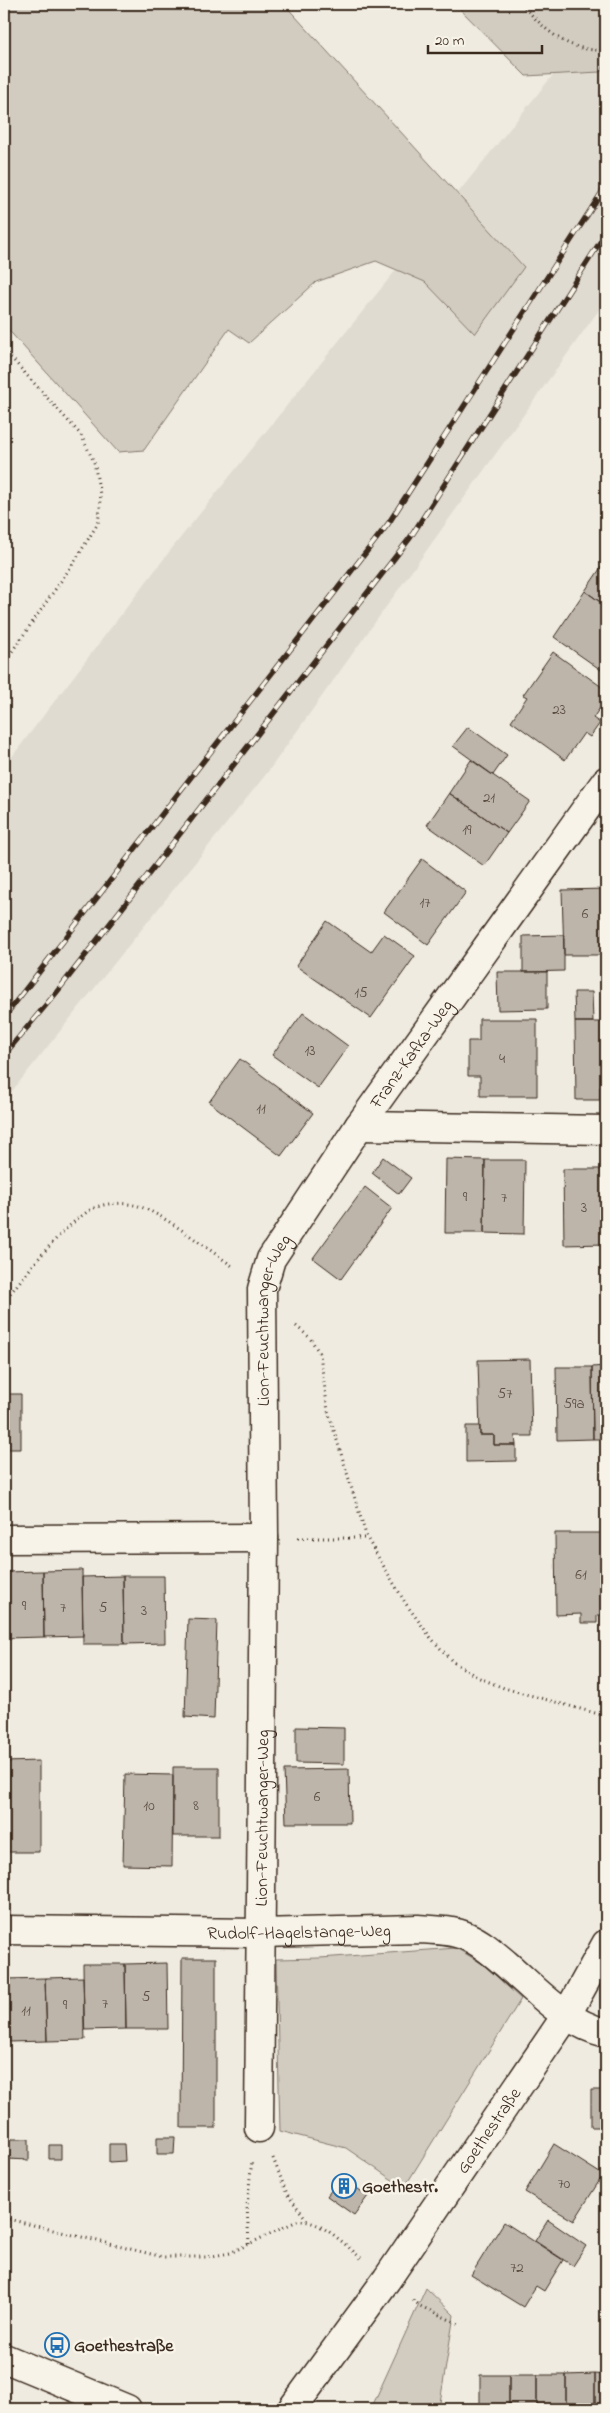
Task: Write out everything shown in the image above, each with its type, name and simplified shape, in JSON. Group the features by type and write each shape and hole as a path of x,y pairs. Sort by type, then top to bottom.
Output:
{"street":[{"name":"Franz-Kafka-Weg","path":"359,1126 606,781"},
{"name":"Franz-Kafka-Weg","path":"359,1126 606,1130"},
{"name":"Lion-Feuchtwanger-Weg","path":"258,2128 264,1538 262,1289 271,1258 359,1126"},
{"path":"4,1539 264,1538"},
{"name":"Rudolf-Hagelstange-Weg","path":"4,1930 260,1933 418,1929 442,1931 468,1937 492,1952 566,2016 588,2029 606,2033"},
{"name":"Goethestraße","path":"292,2409 387,2279 566,2016 606,1944"},
{"path":"4,2358 127,2409"}],"path":[{"path":"521,4 542,26 565,44 592,51 606,50"},
{"path":"4,350 81,435 94,462 101,500 98,523 94,531 4,663"},
{"path":"4,1301 68,1227 92,1209 117,1202 138,1206 154,1213 238,1270 262,1289 280,1313 310,1338 320,1354 328,1411 367,1538 406,1604 452,1661 476,1677 504,1688 606,1716"},
{"path":"264,1538 367,1538"},
{"path":"258,2128 287,2194 306,2220 324,2228 420,2306 459,2324"},
{"path":"249,2244 247,2206 258,2128"},
{"path":"4,2218 163,2257 207,2257 230,2253 297,2221 306,2220"}],"shaded area":[{"path":"4,4 284,4 524,267 475,334 425,282 376,261 316,282 249,343 229,329 144,450 118,452 4,325"},
{"path":"455,4 606,4 606,63 600,72 526,76"},
{"path":"606,9 606,300 267,773 4,1101 4,767 173,547"},
{"path":"456,1948 483,1964 521,1999 404,2188 346,2148 280,2131 276,1959 320,1958"},
{"path":"426,2288 454,2315 439,2409 371,2409"}],"building":[{"path":"606,560 606,606 585,591"},
{"path":"585,591 606,606 606,669 604,672 554,637"},
{"path":"553,652 606,690 606,699 593,718 600,723 590,737 584,733 565,760 511,721 527,697 523,695"},
{"path":"468,727 507,755 493,775 453,746"},
{"path":"471,760 530,801 507,833 449,793"},
{"path":"449,793 507,833 484,866 427,825"},
{"path":"422,859 466,892 428,945 384,912"},
{"path":"606,889 606,955 564,955 562,890"},
{"path":"327,921 371,952 384,934 415,956 371,1018 296,966"},
{"path":"564,935 564,971 523,972 523,936"},
{"path":"497,972 547,972 547,1009 498,1010"},
{"path":"574,992 592,992 593,1022 575,1022"},
{"path":"303,1013 348,1046 318,1088 272,1055"},
{"path":"479,1019 537,1019 537,1096 480,1096 480,1076 468,1076 468,1041 479,1041"},
{"path":"575,1022 606,1022 606,1087 600,1087 600,1100 576,1100"},
{"path":"240,1059 313,1113 281,1156 209,1102"},
{"path":"383,1157 411,1178 399,1194 372,1173"},
{"path":"446,1159 485,1160 484,1233 445,1233"},
{"path":"485,1160 525,1160 524,1234 484,1233"},
{"path":"563,1169 604,1169 605,1244 564,1245"},
{"path":"604,1169 606,1169 606,1244 605,1244"},
{"path":"365,1187 392,1208 341,1279 313,1258"},
{"path":"530,1359 532,1436 515,1436 516,1445 494,1445 494,1435 480,1435 478,1360"},
{"path":"606,1366 606,1439 593,1439 592,1367"},
{"path":"556,1367 592,1367 593,1439 557,1440"},
{"path":"4,1394 21,1394 21,1449 4,1449"},
{"path":"466,1426 480,1426 480,1435 494,1435 494,1445 516,1445 516,1461 466,1462"},
{"path":"555,1533 606,1533 606,1615 597,1615 597,1623 581,1623 581,1614 556,1615"},
{"path":"82,1570 83,1636 44,1637 43,1571"},
{"path":"43,1571 44,1637 5,1638 4,1572"},
{"path":"123,1576 124,1644 83,1644 82,1577"},
{"path":"123,1576 164,1576 165,1643 124,1644"},
{"path":"188,1619 217,1620 214,1719 185,1717"},
{"path":"296,1727 344,1728 344,1764 296,1763"},
{"path":"39,1761 39,1852 4,1852 4,1762"},
{"path":"173,1767 219,1767 219,1836 173,1836"},
{"path":"349,1769 350,1823 286,1823 284,1770"},
{"path":"125,1774 173,1775 172,1866 123,1865"},
{"path":"182,1958 216,1958 216,2128 181,2128"},
{"path":"167,1963 168,2029 126,2029 125,1964"},
{"path":"83,1964 125,1964 126,2029 84,2030"},
{"path":"83,1977 85,2040 47,2041 45,1978"},
{"path":"45,1978 47,2041 8,2042 6,1979"},
{"path":"4,1979 6,1979 8,2042 4,2042"},
{"path":"591,2090 606,2090 606,2127 591,2127"},
{"path":"157,2137 175,2137 174,2154 157,2154"},
{"path":"9,2139 29,2139 29,2160 8,2159"},
{"path":"5,2141 5,2159 4,2159"},
{"path":"109,2144 124,2144 125,2161 109,2162"},
{"path":"554,2144 603,2175 574,2221 525,2192"},
{"path":"49,2145 61,2145 61,2159 49,2159"},
{"name":"Goethestr.","path":"341,2177 368,2196 354,2215 327,2196"},
{"path":"548,2220 586,2246 573,2266 535,2241"},
{"path":"504,2222 563,2260 544,2291 536,2286 523,2307 471,2275"},
{"path":"595,2374 595,2409 566,2409 566,2375"},
{"path":"595,2374 606,2375 606,2407 595,2407"},
{"path":"480,2375 509,2375 509,2409 480,2409"},
{"path":"509,2375 537,2375 537,2409 509,2409"},
{"path":"537,2375 566,2375 566,2409 537,2409"}],"railway":[{"path":"4,1017 388,524 606,186"},
{"path":"4,1055 56,993 410,538 606,233"}],"place":[{"name":"Goethestr.","path":"344,2186"},
{"name":"Goethestraße","path":"57,2345"}]}
